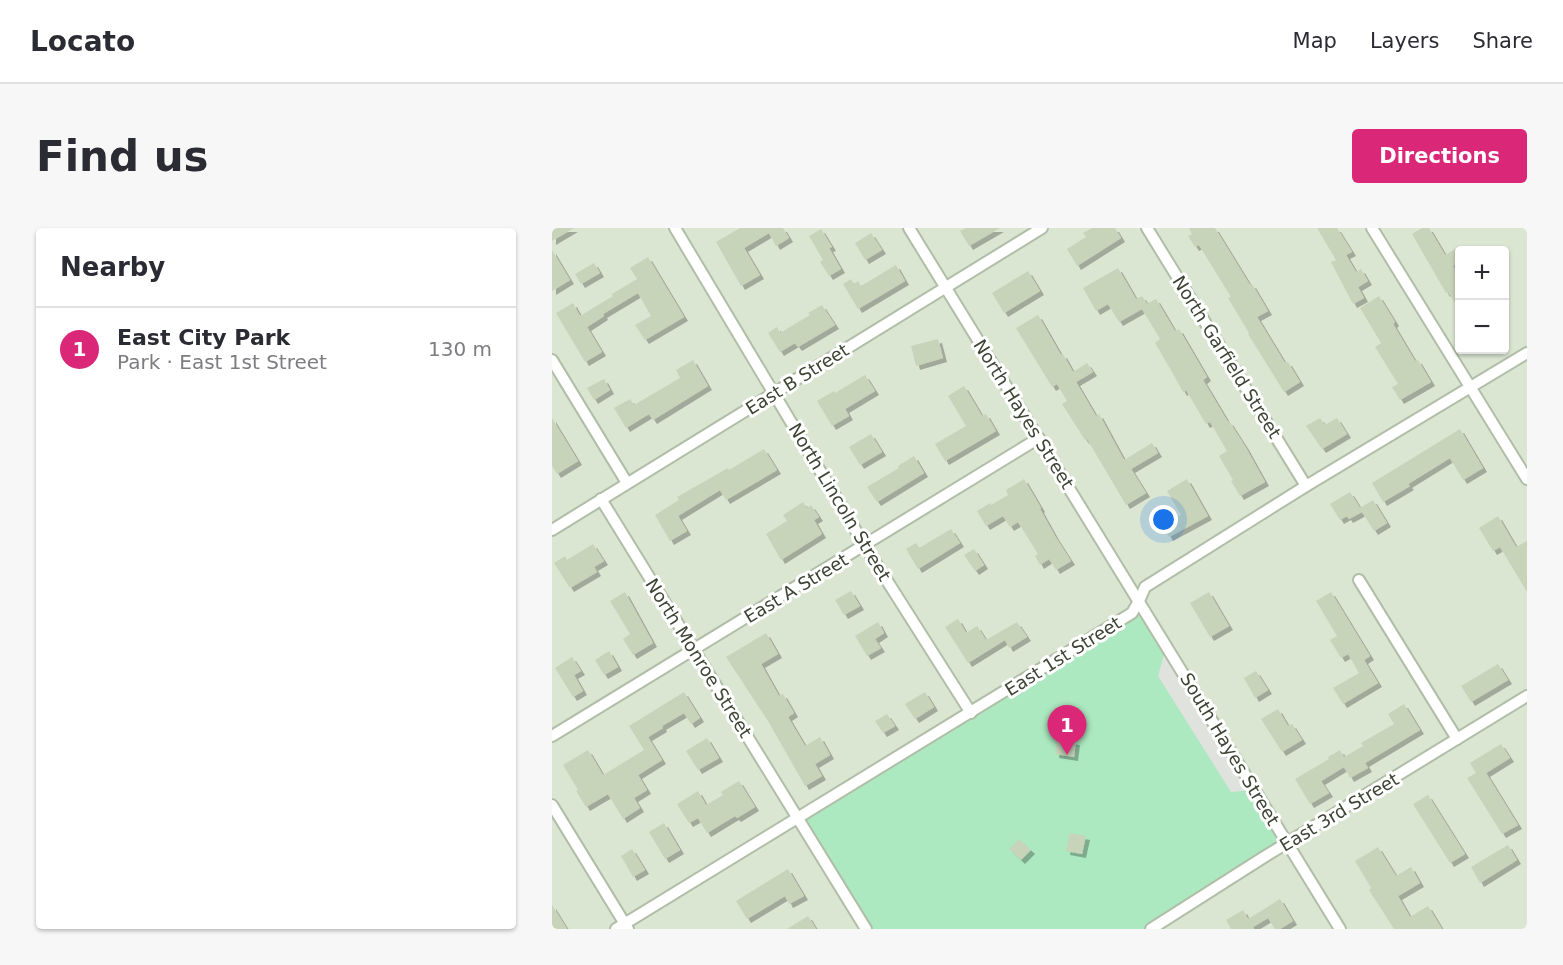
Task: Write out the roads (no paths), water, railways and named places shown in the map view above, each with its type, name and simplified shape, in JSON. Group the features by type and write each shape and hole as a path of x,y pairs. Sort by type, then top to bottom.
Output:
{"street":[{"name":"North Hayes Street","path":"909,228 1139,601"},
{"name":"East B Street","path":"552,530 1042,228"},
{"name":"North Garfield Street","path":"1148,228 1306,486"},
{"path":"1372,228 1527,479"},
{"name":"North Lincoln Street","path":"677,229 865,546 971,713"},
{"name":"East 1st Street","path":"623,927 1132,614 1145,587 1306,486 1527,353"},
{"path":"552,360 627,483"},
{"name":"East A Street","path":"552,736 1039,438"},
{"name":"North Monroe Street","path":"601,499 866,929"},
{"path":"1359,580 1457,739"},
{"name":"South Hayes Street","path":"1139,601 1340,929"},
{"name":"East 3rd Street","path":"1151,929 1527,696"},
{"path":"552,805 623,927"}],"place":[{"name":"East City Park","path":"1067,755"}]}
